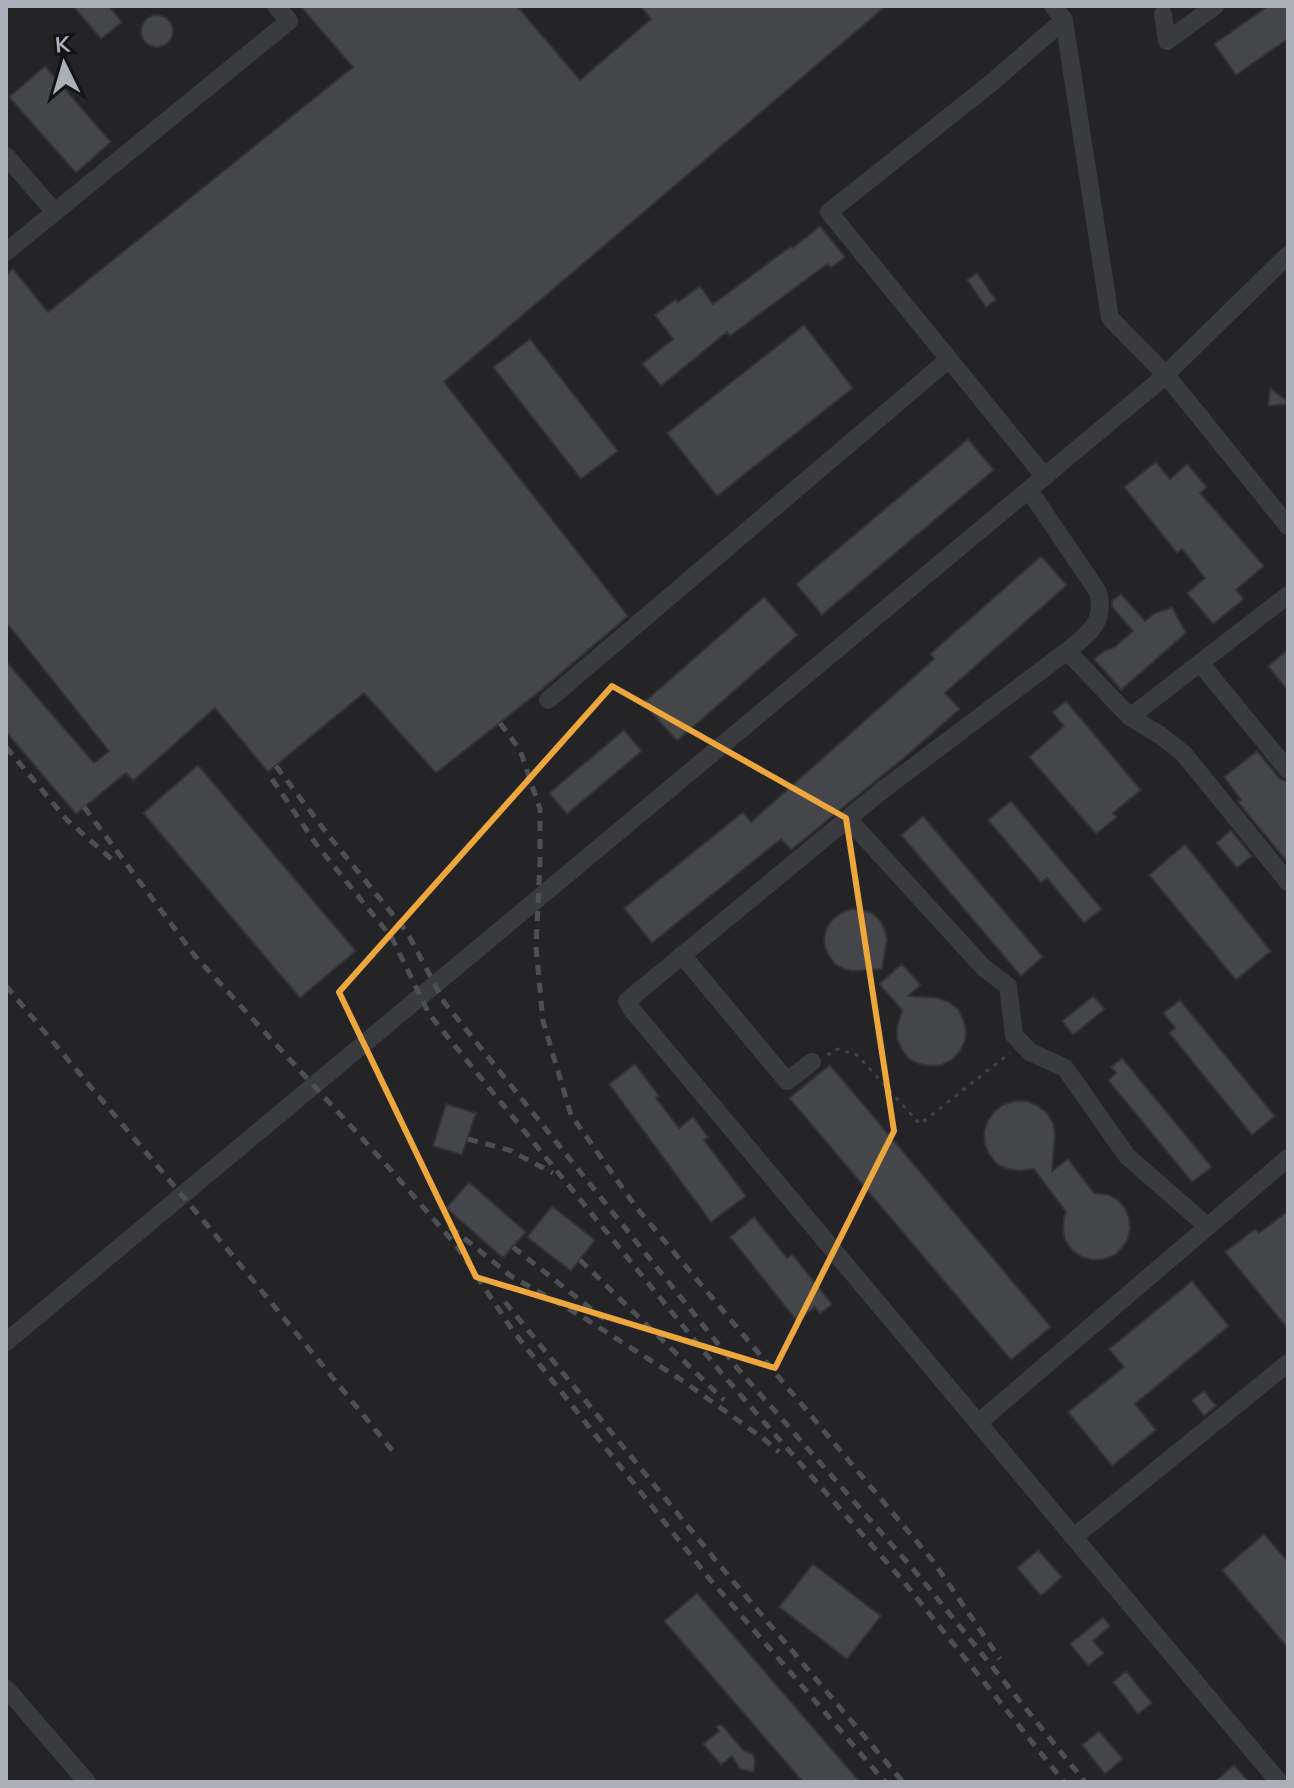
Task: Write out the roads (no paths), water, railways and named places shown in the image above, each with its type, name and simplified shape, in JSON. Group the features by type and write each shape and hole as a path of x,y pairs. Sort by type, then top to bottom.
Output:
{"street":[{"path":"6,252 289,21 276,6"},
{"path":"1163,14 1167,41 1215,6"},
{"path":"1045,477 829,212 990,84 1058,13"},
{"path":"1058,13 1110,318 1288,526"},
{"path":"6,156 54,211"},
{"path":"6,1342 1162,378 1288,255"},
{"path":"548,700 949,359"},
{"path":"1029,490 1098,592 1100,601 1096,625 1067,651 880,792 627,1001 1279,1782"},
{"path":"1130,717 1288,595"},
{"path":"1067,651 1130,717 1183,753 1288,882"},
{"path":"1200,663 1288,770"},
{"path":"848,819 984,968 1008,986 1014,1035 1030,1052 1065,1068 1127,1156 1207,1226"},
{"path":"682,955 787,1081 812,1062"},
{"path":"978,1423 1288,1158"},
{"path":"1074,1537 1288,1363"},
{"path":"6,1688 87,1782"}],"railway":[{"path":"500,723 520,750 540,809 536,947 543,1021 571,1115 636,1207 933,1561 1000,1659"},
{"path":"6,747 67,820 116,863"},
{"path":"276,766 407,932 444,1002 739,1370 920,1577 1085,1782"},
{"path":"272,779 316,844 392,938 429,1014 723,1375 904,1582 1064,1782"},
{"path":"84,807 195,956 456,1245 513,1331 708,1577 885,1782"},
{"path":"6,986 396,1455"},
{"path":"468,1139 509,1150 553,1173"},
{"path":"450,1227 511,1276 683,1381 779,1452"},
{"path":"513,1247 604,1319"},
{"path":"580,1260 724,1400"},
{"path":"505,1302 722,1568 903,1782"}]}
